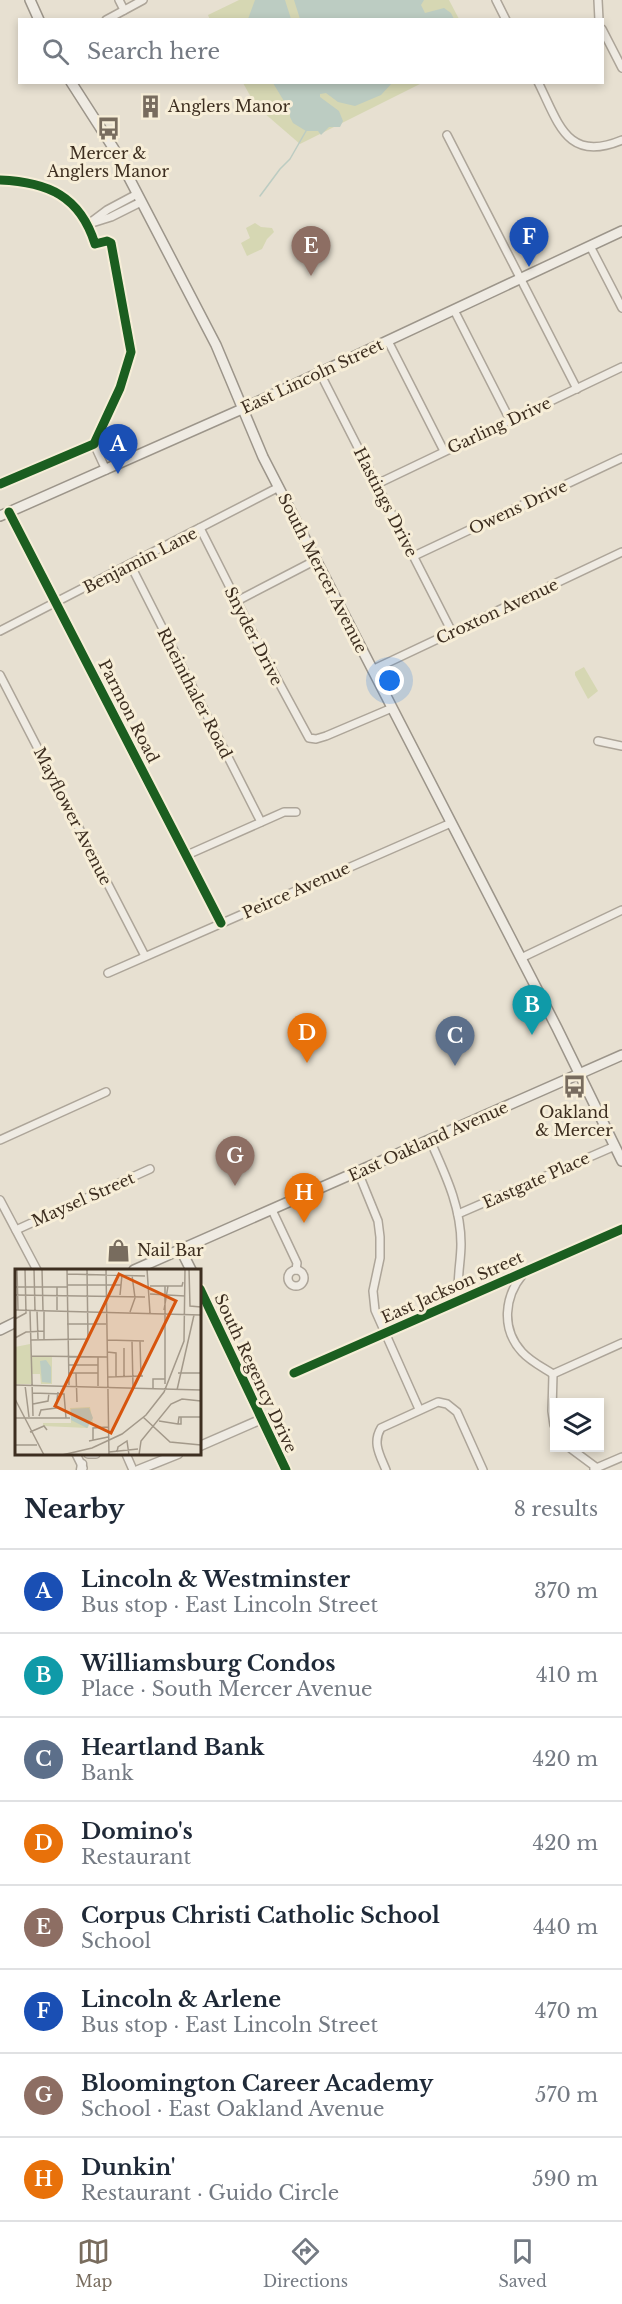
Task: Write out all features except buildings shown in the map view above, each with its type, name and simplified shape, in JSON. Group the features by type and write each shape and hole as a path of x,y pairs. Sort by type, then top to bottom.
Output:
{"main road":[{"path":"30,0 38,18"},
{"name":"South Mercer Avenue","path":"72,84 114,149 216,345 242,409 279,487 521,958 622,1161"},
{"name":"East Lincoln Street","path":"5,514 242,409 622,231"},
{"name":"East Oakland Avenue","path":"136,1269 622,1055"},
{"path":"181,1250 190,1269"},
{"name":"South Regency Drive","path":"201,1291 286,1470"},
{"path":"0,1330 15,1322"}],"street":[{"path":"119,0 124,10"},
{"path":"110,18 144,0"},
{"path":"496,0 505,18"},
{"path":"598,0 599,18"},
{"path":"604,31 622,68"},
{"path":"539,84 562,128 578,144 597,148 622,140"},
{"path":"447,135 577,389"},
{"path":"0,180 28,182 56,192 75,206 95,244 107,242 113,246 131,352 120,388 94,444 0,484"},
{"path":"87,225 111,217 139,198"},
{"path":"590,246 622,308"},
{"path":"454,310 510,420"},
{"path":"388,341 444,451"},
{"name":"Garling Drive","path":"377,484 622,367"},
{"name":"Hastings Drive","path":"320,372 452,632"},
{"path":"94,444 106,470"},
{"name":"Owens Drive","path":"414,556 622,458"},
{"name":"Benjamin Lane","path":"0,631 279,487"},
{"name":"Parmon Road","path":"5,514 57,602 221,923"},
{"name":"Snyder Drive","path":"200,528 304,732 312,739 326,736 392,708"},
{"name":"Croxton Avenue","path":"372,670 622,552"},
{"path":"237,601 316,560"},
{"name":"Rheinthaler Road","path":"130,564 261,822"},
{"name":"Mayflower Avenue","path":"0,675 145,956"},
{"path":"598,741 622,746 622,737"},
{"path":"187,855 284,812 296,812"},
{"name":"Peirce Avenue","path":"108,973 450,823"},
{"path":"521,958 622,910"},
{"path":"0,1140 106,1092"},
{"path":"430,1140 451,1188 458,1214 461,1244 456,1285 459,1300"},
{"name":"Eastgate Place","path":"458,1214 615,1146"},
{"name":"Maysel Street","path":"16,1230 150,1169"},
{"path":"358,1172 378,1221 381,1251 373,1301 377,1315 419,1409"},
{"path":"0,1200 36,1269"},
{"path":"272,1210 297,1263 296,1270"},
{"name":"East Jackson Street","path":"294,1373 622,1229"},
{"path":"525,1272 517,1281 509,1297 507,1315 509,1328 520,1350 553,1374"},
{"path":"553,1374 622,1343"},
{"path":"552,1398 553,1374"},
{"path":"387,1470 379,1452 376,1436 381,1428 419,1409 441,1402 455,1410 483,1470"},
{"path":"201,1446 262,1419"},
{"path":"575,1452 595,1469 622,1457"},
{"path":"126,1455 133,1470"},
{"path":"138,1470 176,1455"}],"green space":[{"path":"239,0 449,0 458,18 209,18 208,15"},
{"path":"244,84 420,84 300,144 256,106"},
{"path":"255,223 261,227 272,228 274,232 262,249 247,256 241,243 250,238 246,228"},
{"path":"584,667 598,691 588,699 575,675 575,672"}],"shaded area":[{"path":"255,0 285,0 291,18 248,18"},
{"path":"294,0 424,0 421,5 425,13 444,8 454,18 300,18"},
{"path":"274,84 391,84 381,95 355,106 338,102 326,93 320,94 320,97 339,111 343,121 340,127 329,127 321,135 318,131 306,131 293,123 290,111"}],"waterway":[{"path":"260,196 290,159 306,131"}],"cycle path":[{"path":"0,180 33,184 60,195 81,214 95,244 107,241 111,243 131,352 120,388 94,444 0,484"},
{"path":"9,512 221,923"},
{"path":"294,1373 622,1229"},
{"path":"201,1291 286,1470"}],"place":[{"name":"Anglers Manor","path":"150,106"},
{"name":"Mercer & Anglers Manor","path":"108,128"},
{"name":"Lincoln & Arlene","path":"529,267"},
{"name":"Corpus Christi Catholic School","path":"311,276"},
{"name":"Lincoln & Westminster","path":"118,474"},
{"name":"Williamsburg Condos","path":"532,1035"},
{"name":"Domino's","path":"307,1063"},
{"name":"Heartland Bank","path":"455,1066"},
{"name":"Oakland & Mercer","path":"574,1087"},
{"name":"Bloomington Career Academy","path":"235,1186"},
{"name":"Dunkin'","path":"304,1223"},
{"name":"Nail Bar","path":"119,1250"}]}
